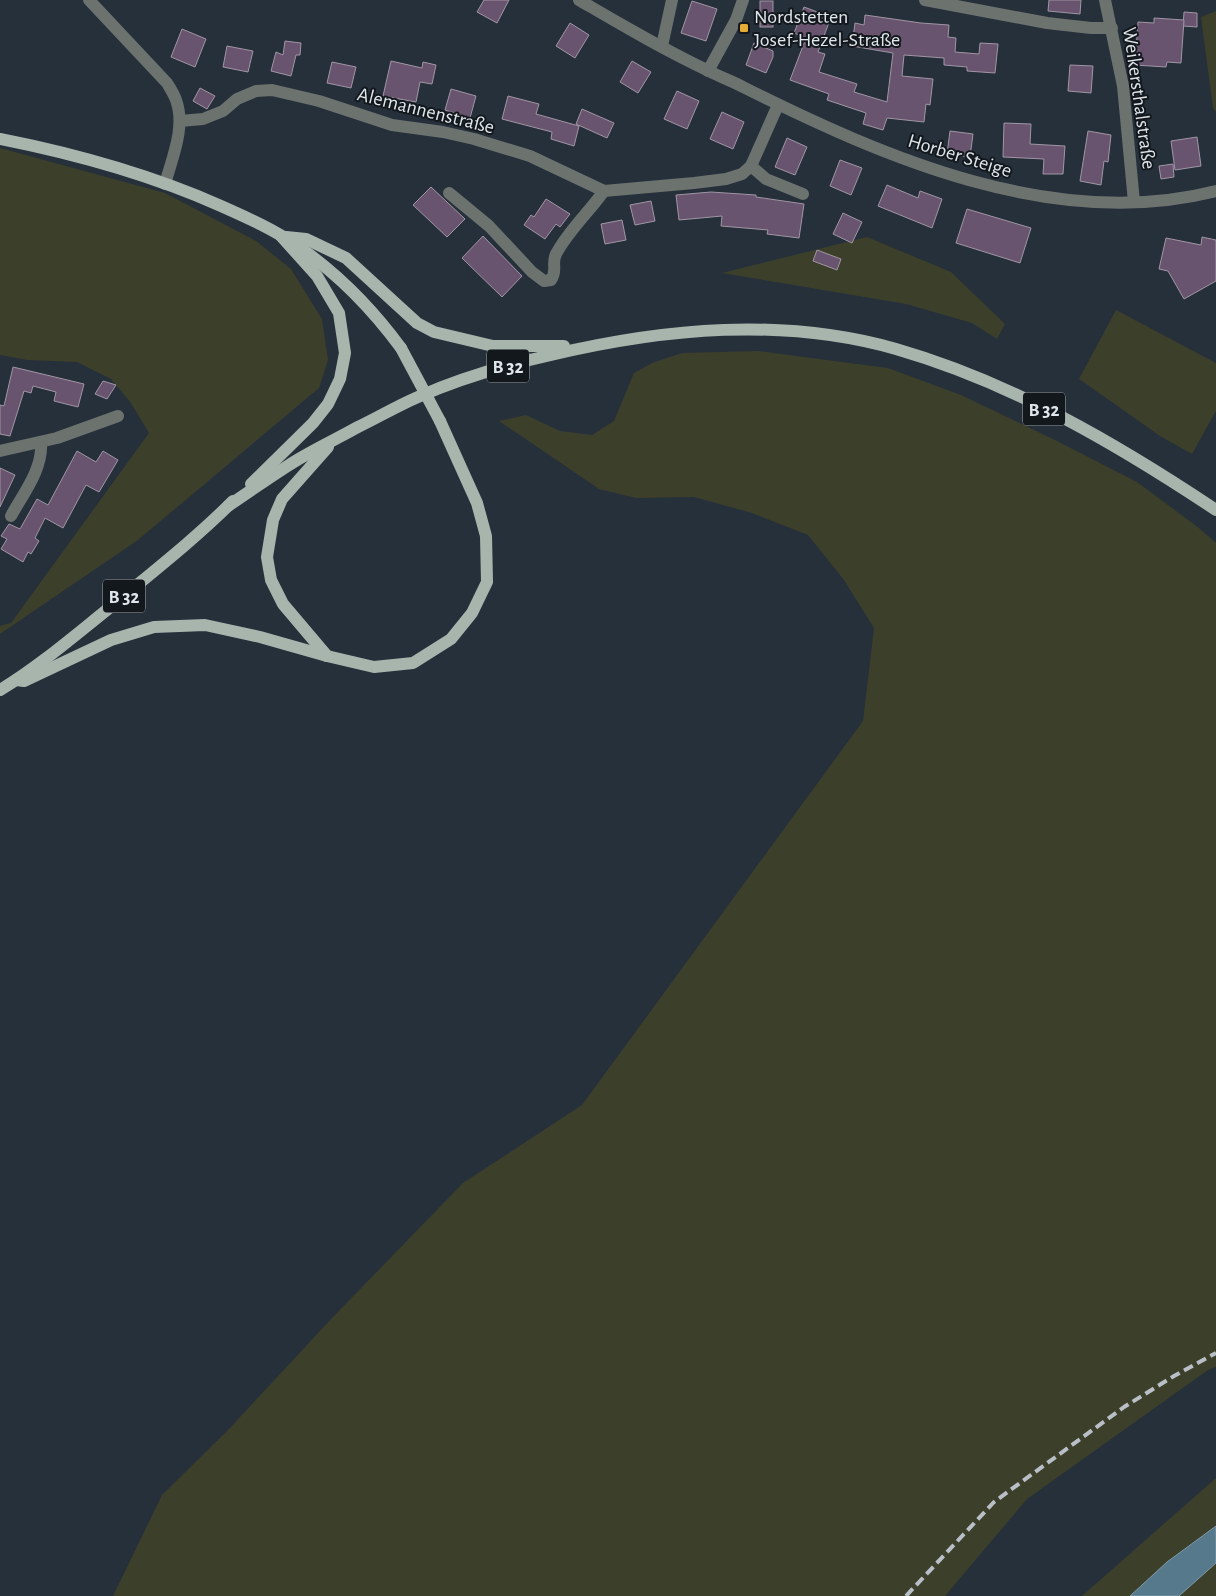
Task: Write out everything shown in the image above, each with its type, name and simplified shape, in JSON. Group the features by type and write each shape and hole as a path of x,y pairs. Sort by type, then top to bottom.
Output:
{"main road":[{"path":"0,139 62,152 188,192 239,214 281,236 333,274 375,315 401,348 440,421 477,503 486,536 487,582 472,613 451,639 413,663 374,667 326,656 260,637 205,625 154,627 110,640 24,681 16,680"},
{"path":"281,236 306,239 346,258 416,323 434,332 493,346 587,346"},
{"path":"228,506 313,423 328,404 340,378 346,354 339,313 316,276 281,236"},
{"name":"B 32","path":"0,690 16,680 181,550 228,506 288,465 416,398 460,380 519,362 587,346 646,336 685,331 778,329 824,334 894,349 974,376 1036,404 1149,465 1216,510"},
{"path":"326,656 283,604 270,580 267,557 273,520 282,499 334,440"}],"street":[{"path":"89,0 167,83 176,99 180,121 178,137 165,184"},
{"name":"Horber Steige","path":"579,0 708,71 778,105 847,136 977,182 1010,191 1068,201 1105,203 1169,200 1216,191"},
{"path":"662,46 672,0"},
{"path":"708,71 736,20 743,0"},
{"path":"925,0 1055,24 1112,28"},
{"name":"Weikersthalstraße","path":"1106,0 1123,86 1134,202"},
{"name":"Alemannenstraße","path":"180,121 203,119 222,111 237,99 256,91 272,90 319,101 392,125 443,132 530,156 604,191"},
{"path":"449,193 489,226 532,272 544,281 551,280 554,275 556,256 563,243 604,191 726,179 742,174 751,166 778,105"},
{"path":"751,166 766,179 803,194"},
{"path":"0,452 41,443 80,431 118,416"},
{"path":"11,516 38,467 42,452 41,443"}],"green space":[{"path":"1216,11 1216,112 1213,108 1201,17"},
{"path":"0,148 165,193 256,241 291,269 322,319 328,360 319,388 138,540 0,634 0,626 11,623 149,433 131,403 111,379 77,362 27,360 0,355"},
{"path":"867,237 951,272 1005,324 997,339 972,323 906,304 722,273"},
{"path":"1116,310 1216,363 1216,411 1192,454 1160,436 1079,379"},
{"path":"758,351 888,368 961,395 1137,482 1216,543 1216,1367 1208,1370 1027,1499 945,1596 113,1596 162,1495 228,1430 332,1318 463,1183 582,1105 863,721 874,628 844,580 808,535 752,513 694,497 636,498 599,489 499,421 526,415 560,431 592,435 614,421 634,373 652,363 682,353"},
{"path":"1216,1478 1216,1526 1167,1562 1130,1596 1082,1596"},
{"path":"1216,1563 1216,1596 1179,1596"}],"water":[{"path":"1216,1526 1216,1563 1179,1596 1130,1596 1167,1562"}],"building":[{"path":"484,0 509,0 497,23 477,12"},
{"path":"1049,0 1081,0 1080,14 1048,11"},
{"path":"692,1 717,9 706,41 681,33"},
{"path":"760,1 773,1 773,27 760,27"},
{"path":"804,7 831,17 818,52 825,54 819,72 857,84 854,92 887,102 893,53 852,46 855,23 864,25 865,15 949,25 948,37 956,38 955,52 979,54 980,43 998,44 995,73 967,71 967,67 944,65 944,58 904,55 902,76 933,79 930,105 926,104 924,122 887,118 883,130 863,124 866,113 827,100 829,94 790,80 806,38 794,33"},
{"path":"1184,12 1197,13 1197,27 1183,26"},
{"path":"1154,18 1184,20 1181,63 1167,62 1166,67 1135,65 1138,22 1154,23"},
{"path":"570,23 589,35 575,58 556,46"},
{"path":"182,29 206,39 195,67 171,57"},
{"path":"285,41 301,43 300,55 296,55 291,76 271,71 276,52 283,55"},
{"path":"754,43 773,51 773,57 766,73 746,65"},
{"path":"227,46 253,51 248,72 223,67"},
{"path":"391,61 422,68 423,62 436,65 432,84 420,82 416,102 383,96"},
{"path":"632,61 651,72 638,93 620,82"},
{"path":"332,62 356,67 351,88 327,83"},
{"path":"1070,65 1093,66 1091,93 1068,91"},
{"path":"200,88 215,96 207,109 193,101"},
{"path":"451,89 476,96 470,118 445,110"},
{"path":"677,91 699,101 687,129 664,119"},
{"path":"508,96 539,104 536,114 579,126 574,146 551,139 552,132 502,119"},
{"path":"582,109 614,123 607,138 576,124"},
{"path":"722,112 744,122 733,149 710,139"},
{"path":"1004,123 1031,124 1030,144 1065,146 1063,174 1043,174 1044,159 1003,157"},
{"path":"950,131 973,134 970,157 947,154"},
{"path":"1088,131 1111,135 1108,162 1104,161 1101,185 1080,181"},
{"path":"1197,137 1201,166 1175,170 1171,141"},
{"path":"787,138 807,147 795,175 775,167"},
{"path":"840,160 862,168 851,195 830,186"},
{"path":"1173,164 1174,177 1161,179 1159,166"},
{"path":"887,185 918,198 920,191 942,199 932,228 878,206"},
{"path":"431,187 465,219 447,237 413,205"},
{"path":"711,192 756,195 756,197 804,204 799,238 767,234 768,230 721,226 722,216 679,220 676,195"},
{"path":"546,199 570,214 560,227 556,224 545,239 524,225 531,215 534,217"},
{"path":"651,201 655,221 635,225 630,205"},
{"path":"967,209 1031,228 1020,263 956,243"},
{"path":"843,213 862,222 852,243 833,234"},
{"path":"622,220 626,240 605,244 601,224"},
{"path":"483,236 522,276 502,297 462,258"},
{"path":"1202,237 1216,240 1216,281 1184,299 1168,271 1159,269 1166,238 1201,245"},
{"path":"817,250 841,259 837,270 813,261"},
{"path":"13,367 84,384 78,407 54,401 56,392 33,386 31,393 24,391 10,436 0,434 0,405 4,406"},
{"path":"103,381 116,385 107,399 95,394"},
{"path":"77,451 96,462 103,451 118,460 99,492 86,485 63,528 45,518 35,538 39,541 31,554 28,552 23,562 1,549 7,539 1,536 9,524 20,529 37,499 48,505"},
{"path":"0,468 15,475 0,507"}],"railway":[{"path":"906,1596 994,1502 1124,1407 1216,1353"}],"place":[{"name":"Nordstetten Josef-Hezel-Straße","path":"744,28"}]}
